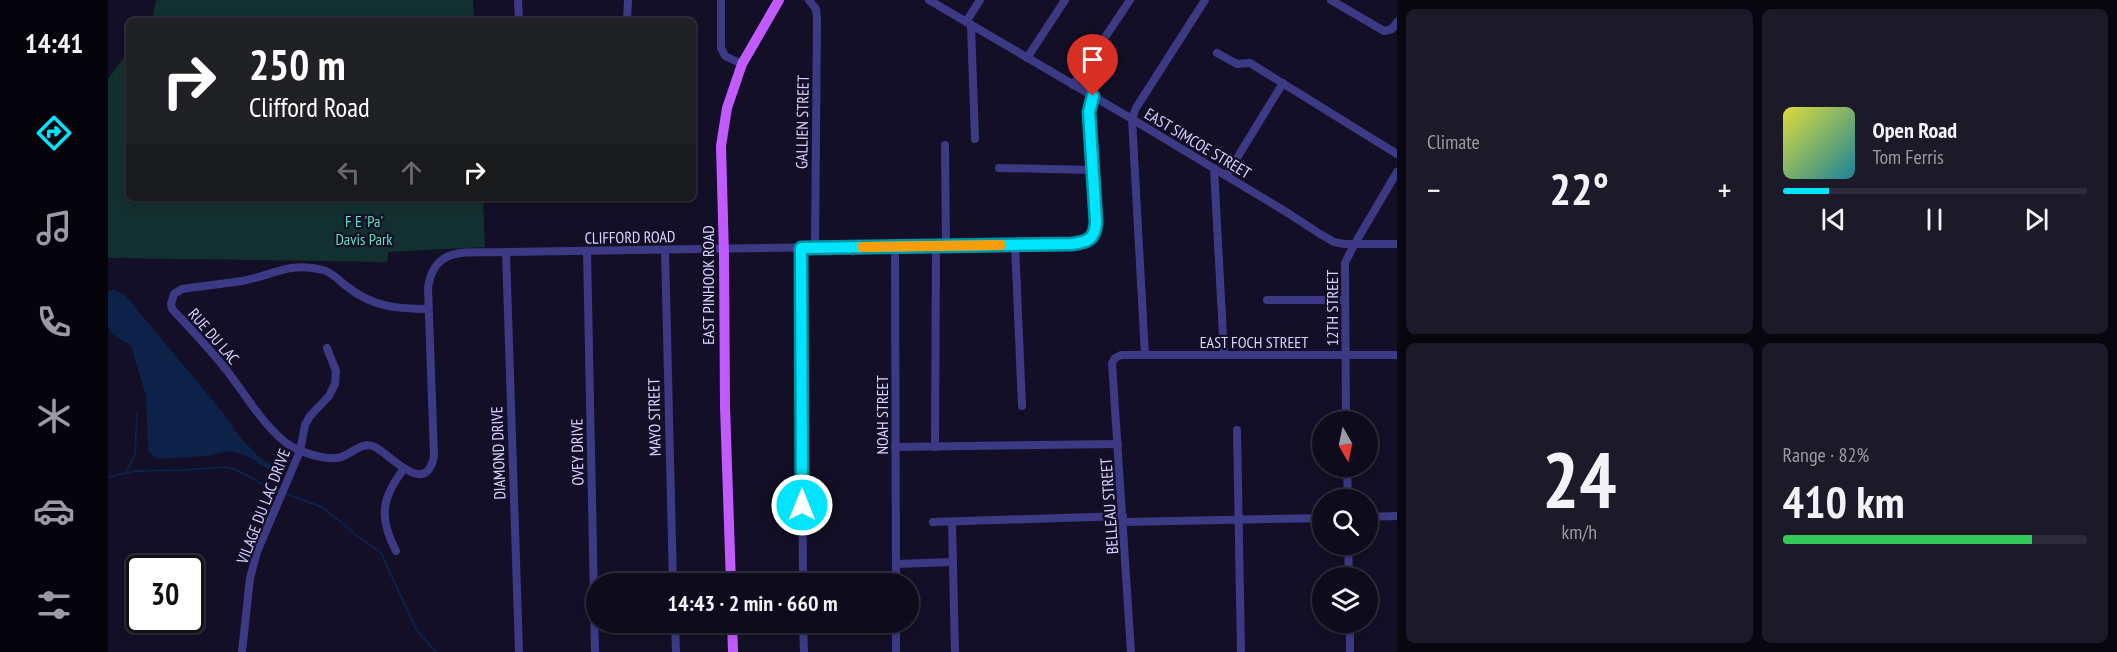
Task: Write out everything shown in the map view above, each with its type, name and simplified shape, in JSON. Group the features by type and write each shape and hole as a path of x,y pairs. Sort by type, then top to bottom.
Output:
{"main road":[{"name":"EAST PINHOOK ROAD","path":"731,573 725,406 722,146 727,108 742,64 779,0"},
{"path":"732,633 733,652"}],"street":[{"path":"518,0 519,18"},
{"path":"627,18 628,0"},
{"path":"721,0 722,52 728,59 742,64"},
{"name":"GALLIEN STREET","path":"808,0 816,9 817,18 815,248"},
{"name":"EAST SIMCOE STREET","path":"929,0 1132,119 1334,242 1397,244"},
{"path":"975,139 968,23 980,0"},
{"path":"1027,58 1065,0"},
{"path":"1073,85 1130,0"},
{"path":"1145,355 1132,119 1136,108 1205,0"},
{"path":"1331,0 1379,28 1388,31 1396,25"},
{"path":"1217,53 1237,64 1250,63 1397,154"},
{"path":"1226,176 1283,83"},
{"name":"CLIFFORD ROAD","path":"428,309 428,288 432,270 441,258 455,254 1087,242 1094,235 1096,222 1089,112 1093,96"},
{"path":"945,145 946,246"},
{"path":"999,168 1093,170"},
{"path":"1214,168 1224,355"},
{"name":"12TH STREET","path":"1346,411 1345,263 1397,172"},
{"path":"1015,244 1022,406"},
{"path":"935,447 936,246"},
{"name":"NOAH STREET","path":"895,247 896,573"},
{"path":"801,248 803,573"},
{"name":"MAYO STREET","path":"665,250 673,573"},
{"name":"OVEY DRIVE","path":"587,251 595,652"},
{"name":"DIAMOND DRIVE","path":"506,252 519,652"},
{"name":"RUE DU LAC","path":"403,470 370,446 363,446 338,458 300,451 287,443 266,424 220,361 172,309 171,304 174,294 182,289 244,281 286,269 309,268 333,274 349,289 378,304 397,308 428,309"},
{"path":"1267,300 1345,300"},
{"path":"396,551 386,531 384,508 390,488 403,470 421,474 432,465 434,456 428,309"},
{"name":"VILAGE DU LAC DRIVE","path":"242,652 250,578 257,552 300,451 305,425 329,396 336,377 327,348"},
{"name":"EAST FOCH STREET","path":"1113,359 1121,355 1397,355"},
{"name":"BELLEAU STREET","path":"1113,359 1131,652"},
{"path":"1237,430 1241,652"},
{"path":"895,447 1118,444"},
{"path":"1378,517 1397,516"},
{"path":"933,522 1312,518"},
{"path":"952,522 955,652"},
{"path":"896,564 953,562"},
{"path":"675,633 676,652"},
{"path":"803,633 804,652"},
{"path":"896,633 896,652"},
{"path":"1350,633 1350,652"}],"green space":[{"path":"156,0 473,0 474,18 153,18"},
{"name":"F E 'Pa' Davis Park","path":"126,55 126,201 483,201 485,247 388,252 387,262 108,258 108,79"}],"water":[{"path":"113,289 125,295 223,413 239,436 259,457 280,470 279,476 247,456 230,451 206,456 157,459 148,451 146,396 131,346 112,334 108,327 108,292"}],"waterway":[{"path":"126,472 135,455 137,414"},
{"path":"108,477 136,471 224,467 235,469 268,487 322,507 381,553 416,629 436,652"}],"slow traffic":[{"path":"862,247 1001,245"}],"route":[{"path":"802,505 801,248 1087,242 1096,229 1089,112 1093,96"}]}
